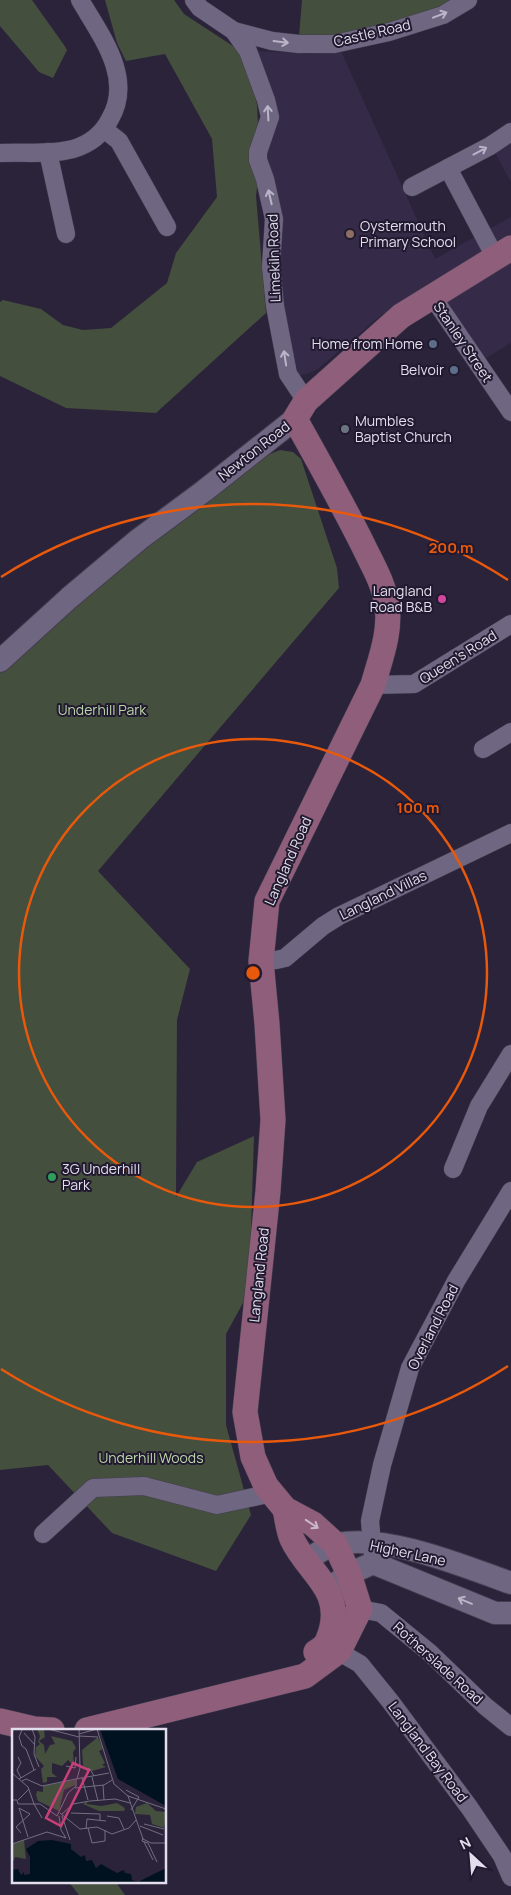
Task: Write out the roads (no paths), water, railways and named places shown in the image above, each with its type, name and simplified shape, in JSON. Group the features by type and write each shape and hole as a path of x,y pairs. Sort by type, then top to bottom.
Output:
{"main road":[{"name":"Newton Road","path":"301,410 400,316 503,253"},
{"name":"Langland Road","path":"301,410 338,495 381,580 388,608 383,648 373,685 267,901 261,961 273,1120 268,1191 245,1412 253,1457 266,1486 278,1501 292,1538 328,1589 333,1604 333,1640"},
{"path":"91,1729 256,1687 288,1672 333,1640 360,1609 349,1574 335,1544 314,1524 278,1501"},
{"path":"0,1721 34,1729"}],"street":[{"path":"0,153 48,152 72,149 89,143 105,130 118,101 118,74 107,46 80,0"},
{"name":"Castle Road","path":"194,0 200,8 234,31 272,41 298,44 334,44 389,32 443,15 468,0"},
{"name":"Limekiln Road","path":"234,31 248,50 266,100 270,117 258,152 258,160 274,219 271,266 275,306 288,374 301,410"},
{"path":"105,130 119,141 167,227"},
{"path":"412,188 490,146 511,132"},
{"path":"48,152 66,234"},
{"path":"448,168 503,253"},
{"name":"Stanley Street","path":"432,296 511,412"},
{"name":"Newton Road","path":"0,661 69,598 138,540 204,491 301,410"},
{"name":"Queen's Road","path":"373,685 414,684 511,624"},
{"path":"483,749 511,732"},
{"name":"Langland Villas","path":"261,961 285,958 323,926 339,916 511,833"},
{"path":"453,1169 479,1106 511,1054"},
{"name":"Overland Road","path":"373,1553 370,1521 380,1474 410,1368 456,1281 511,1191"},
{"path":"43,1534 93,1488 144,1486 217,1505 278,1501"},
{"name":"Higher Lane","path":"306,1560 335,1544 373,1553 434,1556 511,1583"},
{"name":"Higher Lane","path":"328,1589 373,1553"},
{"name":"Higher Lane","path":"373,1553 495,1613 511,1613"},
{"name":"Rotherslade Road","path":"360,1609 381,1613 430,1653 485,1706 511,1727"},
{"name":"Langland Bay Road","path":"333,1640 360,1664 390,1701 469,1807 502,1856 511,1877"}],"place":[{"name":"Oystermouth Primary School","path":"350,234"},
{"name":"Home from Home","path":"433,344"},
{"name":"Belvoir","path":"454,370"},
{"name":"Mumbles Baptist Church","path":"345,429"},
{"name":"Langland Road B&B","path":"442,599"},
{"name":"3G Underhill Park","path":"52,1177"}],"park label":[{"name":"Underhill Park","path":"102,710"},
{"name":"Underhill Woods","path":"151,1458"}]}
